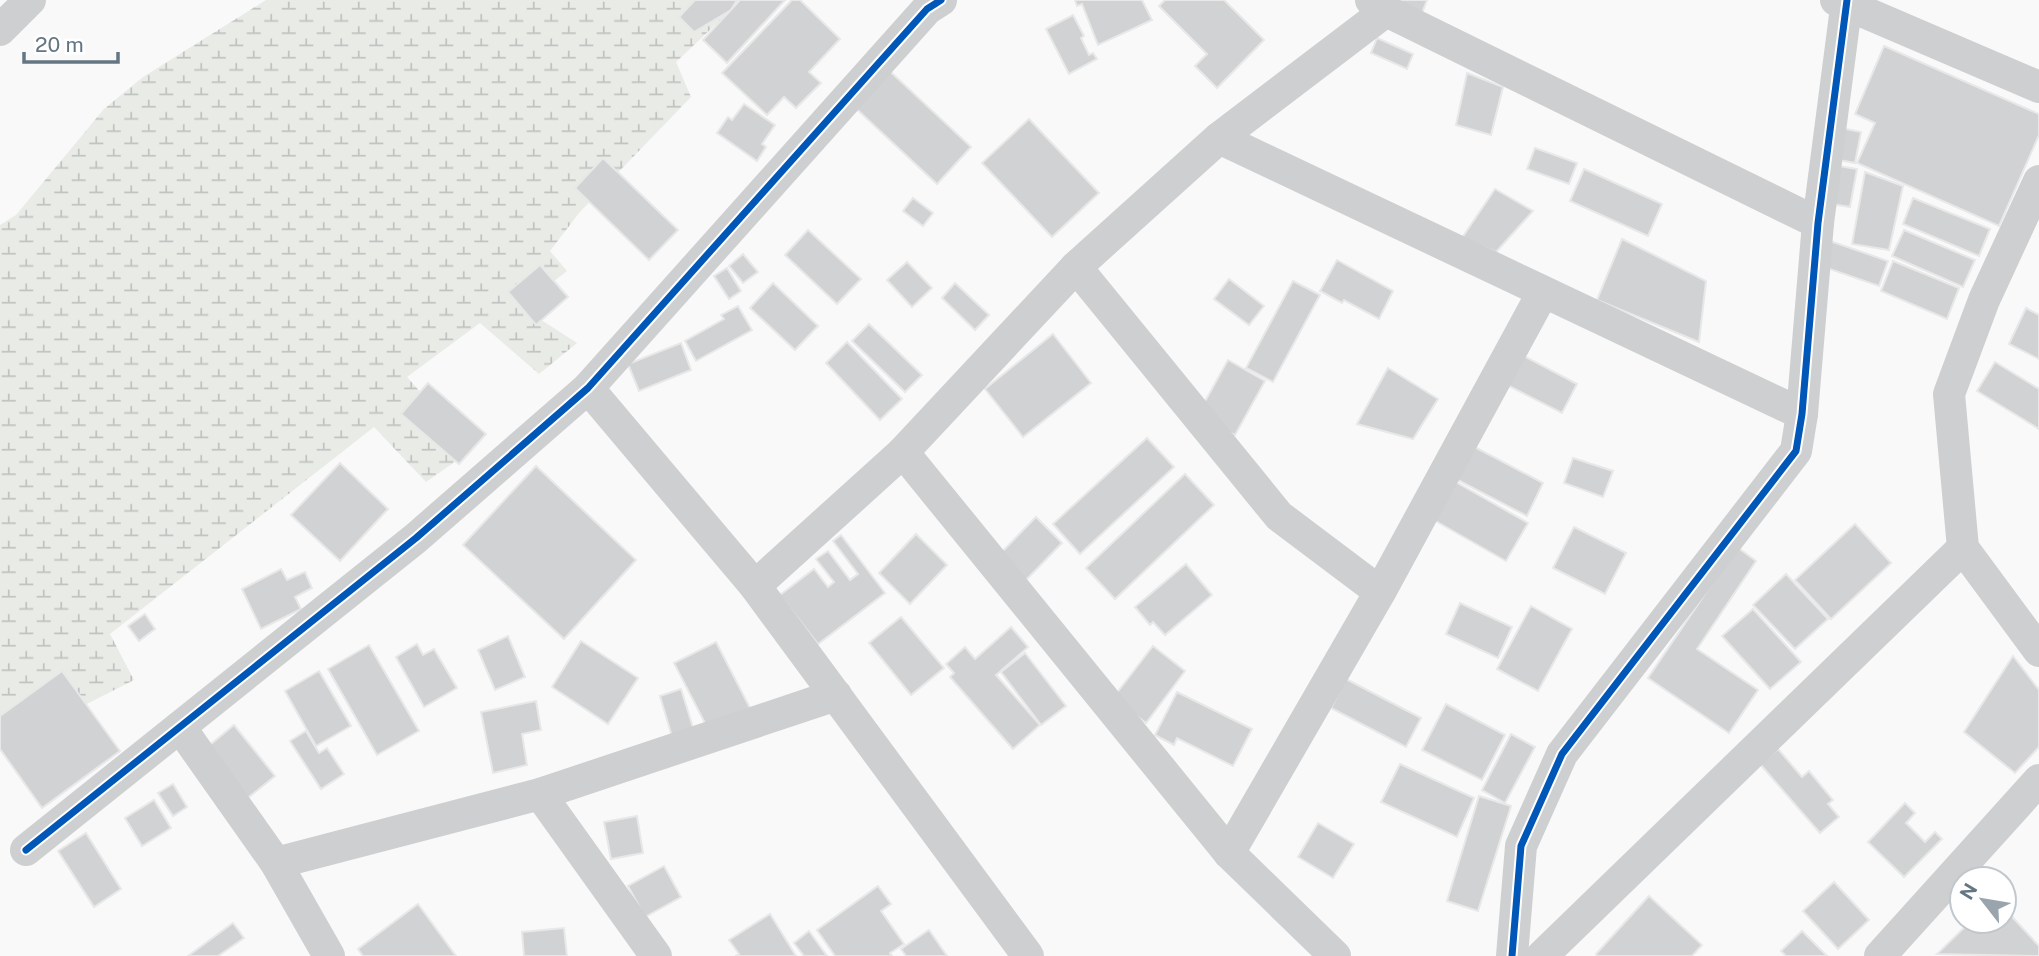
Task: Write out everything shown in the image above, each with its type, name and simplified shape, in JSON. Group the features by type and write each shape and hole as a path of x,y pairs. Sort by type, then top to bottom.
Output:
{"street":[{"path":"0,30 30,0"},
{"path":"26,850 416,538 588,388 927,9 941,0"},
{"path":"1512,956 1521,846 1562,754 1796,451 1843,2 2039,86"},
{"path":"755,586 903,452 1076,267 1219,138 1379,5 1818,223"},
{"path":"1219,138 1801,414"},
{"path":"2039,181 1984,299 1949,394 1962,548 2039,651"},
{"path":"1076,267 1279,516 1380,592"},
{"path":"1229,853 1380,592 1543,292"},
{"path":"588,388 755,586 1028,956"},
{"path":"903,452 1229,853 1335,956"},
{"path":"1542,956 1962,548"},
{"path":"276,863 540,794 836,695"},
{"path":"180,727 276,863 329,956"},
{"path":"1880,956 2039,780"},
{"path":"540,794 656,956"}],"green space":[{"path":"266,0 724,0 731,10 676,62 691,97 579,213 550,251 567,271 521,307 577,343 539,374 480,323 407,377 472,450 426,482 374,427 110,634 134,680 0,748 0,225 16,215 104,109 143,77"}],"building":[{"path":"695,0 737,0 731,10 694,32 679,17"},
{"path":"740,0 785,0 727,63 703,40"},
{"path":"792,0 800,0 840,39 809,72 821,83 796,108 784,97 767,115 722,73"},
{"path":"1075,0 1142,0 1152,20 1098,45 1082,4 1077,6"},
{"path":"1165,0 1224,0 1264,40 1217,88 1195,66 1207,54 1159,6"},
{"path":"1384,0 1427,0 1421,16"},
{"path":"1073,15 1084,36 1081,38 1089,55 1093,53 1097,59 1069,74 1046,29"},
{"path":"1377,38 1413,54 1407,69 1371,53"},
{"path":"1884,46 2039,114 2039,135 1999,226 1857,163 1875,123 1855,114"},
{"path":"881,63 971,147 937,184 847,100"},
{"path":"1467,73 1503,87 1491,135 1456,125"},
{"path":"744,104 775,125 762,144 766,147 757,161 717,133 728,117 732,120"},
{"path":"1029,119 1099,193 1052,237 982,163"},
{"path":"1841,128 1861,132 1855,163 1834,159"},
{"path":"1535,148 1577,163 1569,184 1527,169"},
{"path":"603,158 678,230 649,260 575,188"},
{"path":"1833,165 1857,169 1850,207 1826,203"},
{"path":"1584,169 1662,204 1648,236 1570,201"},
{"path":"1865,172 1903,186 1889,250 1852,244"},
{"path":"1495,189 1533,211 1496,252 1462,238"},
{"path":"913,198 933,213 923,226 903,211"},
{"path":"1913,198 1990,229 1979,256 1903,224"},
{"path":"808,230 861,279 837,304 785,255"},
{"path":"1904,230 1975,260 1963,287 1892,256"},
{"path":"1622,239 1706,281 1699,342 1597,300"},
{"path":"1830,241 1888,261 1879,286 1821,266"},
{"path":"743,254 758,272 743,283 729,266"},
{"path":"1337,260 1393,291 1379,319 1344,300 1342,303 1320,291"},
{"path":"1893,261 1959,288 1947,319 1881,291"},
{"path":"907,262 932,288 912,307 887,280"},
{"path":"540,265 568,297 536,325 508,292"},
{"path":"727,268 741,291 729,299 714,276"},
{"path":"1229,279 1264,306 1249,325 1214,299"},
{"path":"1293,281 1320,295 1273,382 1246,368"},
{"path":"773,283 818,326 795,350 750,308"},
{"path":"955,283 989,315 975,330 942,298"},
{"path":"738,306 752,330 696,361 685,341 724,319 721,315"},
{"path":"2026,308 2039,315 2039,359 2009,344"},
{"path":"869,324 922,375 905,392 852,341"},
{"path":"1053,334 1091,383 1023,437 985,389"},
{"path":"847,342 902,399 880,420 826,363"},
{"path":"681,343 691,370 639,391 628,364"},
{"path":"1522,355 1577,384 1562,413 1507,385"},
{"path":"1228,360 1265,381 1235,435 1201,416 1203,405"},
{"path":"1995,362 2039,389 2039,429 1977,391"},
{"path":"1388,368 1438,399 1413,439 1357,424"},
{"path":"428,383 486,434 459,464 401,414"},
{"path":"1147,438 1174,467 1080,554 1053,524"},
{"path":"1469,444 1543,483 1527,516 1452,477"},
{"path":"1573,458 1613,471 1603,497 1564,483"},
{"path":"340,463 388,509 340,561 291,515"},
{"path":"536,466 636,560 564,639 463,545"},
{"path":"1185,474 1214,505 1115,599 1086,568"},
{"path":"1454,481 1528,523 1506,561 1432,519"},
{"path":"1036,517 1062,543 1023,583 997,557"},
{"path":"1855,524 1891,563 1831,619 1795,580"},
{"path":"1574,527 1626,553 1605,594 1553,568"},
{"path":"916,534 947,565 910,604 879,573"},
{"path":"841,535 885,593 818,644 780,595 814,569 828,587 834,582 816,559 828,551 850,580 858,574 833,541"},
{"path":"1737,547 1756,561 1697,649 1758,690 1729,733 1648,678"},
{"path":"1186,564 1212,595 1165,635 1153,622 1150,625 1135,607"},
{"path":"281,569 287,580 305,572 312,588 295,597 301,609 261,629 242,589"},
{"path":"1786,574 1828,619 1795,649 1753,605"},
{"path":"1460,603 1512,627 1498,658 1446,634"},
{"path":"1531,606 1572,629 1538,691 1497,669"},
{"path":"1753,609 1801,662 1770,689 1722,636"},
{"path":"145,614 155,629 139,641 128,626"},
{"path":"901,617 944,668 911,695 869,643"},
{"path":"1011,627 1028,647 996,675 1040,725 1013,749 950,677 954,673 946,664 965,647 975,659"},
{"path":"508,636 525,677 495,690 478,650"},
{"path":"581,641 638,678 608,724 552,687"},
{"path":"716,642 750,708 708,729 674,663"},
{"path":"417,644 423,655 434,649 457,688 424,707 396,657"},
{"path":"369,645 419,731 377,755 328,669"},
{"path":"1153,646 1185,671 1146,723 1113,698"},
{"path":"1025,653 1066,706 1041,725 1001,672"},
{"path":"2013,656 2039,690 2039,747 2015,773 1964,732"},
{"path":"62,671 120,751 42,808 0,749 0,716"},
{"path":"319,671 351,726 316,746 285,691"},
{"path":"1346,679 1421,718 1406,747 1331,708"},
{"path":"681,689 695,734 673,740 660,696"},
{"path":"1177,692 1252,729 1233,766 1177,738 1174,745 1155,735"},
{"path":"536,701 541,730 522,734 527,765 493,773 481,712"},
{"path":"1446,704 1505,735 1482,780 1422,750"},
{"path":"234,725 275,776 244,801 204,750"},
{"path":"306,731 319,753 327,748 344,774 321,789 290,741"},
{"path":"1511,734 1535,747 1505,803 1482,790"},
{"path":"1778,749 1802,777 1809,771 1833,800 1828,804 1839,817 1820,833 1760,764"},
{"path":"1400,764 1474,798 1457,837 1381,802"},
{"path":"173,784 187,807 173,816 158,793"},
{"path":"1479,796 1511,806 1478,911 1447,901"},
{"path":"154,800 171,828 142,846 125,818"},
{"path":"1905,803 1915,813 1906,823 1925,842 1935,832 1942,839 1904,877 1868,842"},
{"path":"637,816 643,853 611,859 604,822"},
{"path":"1318,823 1354,844 1333,878 1298,857"},
{"path":"86,833 121,889 94,907 58,851"},
{"path":"664,866 681,897 645,917 628,886"},
{"path":"1834,882 1869,920 1838,949 1803,911"},
{"path":"878,886 891,904 881,911 904,944 890,953 892,956 835,956 817,930"},
{"path":"1649,896 1702,945 1692,956 1597,956 1596,954"},
{"path":"418,904 456,956 363,956 358,949"},
{"path":"770,914 796,956 736,956 739,954 729,940"},
{"path":"233,923 244,938 218,956 188,956"},
{"path":"2018,923 2039,946 2039,956 1937,954 1957,935 2018,935"},
{"path":"564,928 567,956 524,956 522,932"},
{"path":"929,930 947,956 906,956 901,949"},
{"path":"809,931 827,956 804,956 794,943"},
{"path":"1802,931 1827,956 1786,956 1781,951"}],"cycle path":[{"path":"26,850 416,538 588,388 927,9 941,0"},
{"path":"1512,956 1521,846 1562,754 1796,451 1802,414 1818,223 1847,0"}]}
